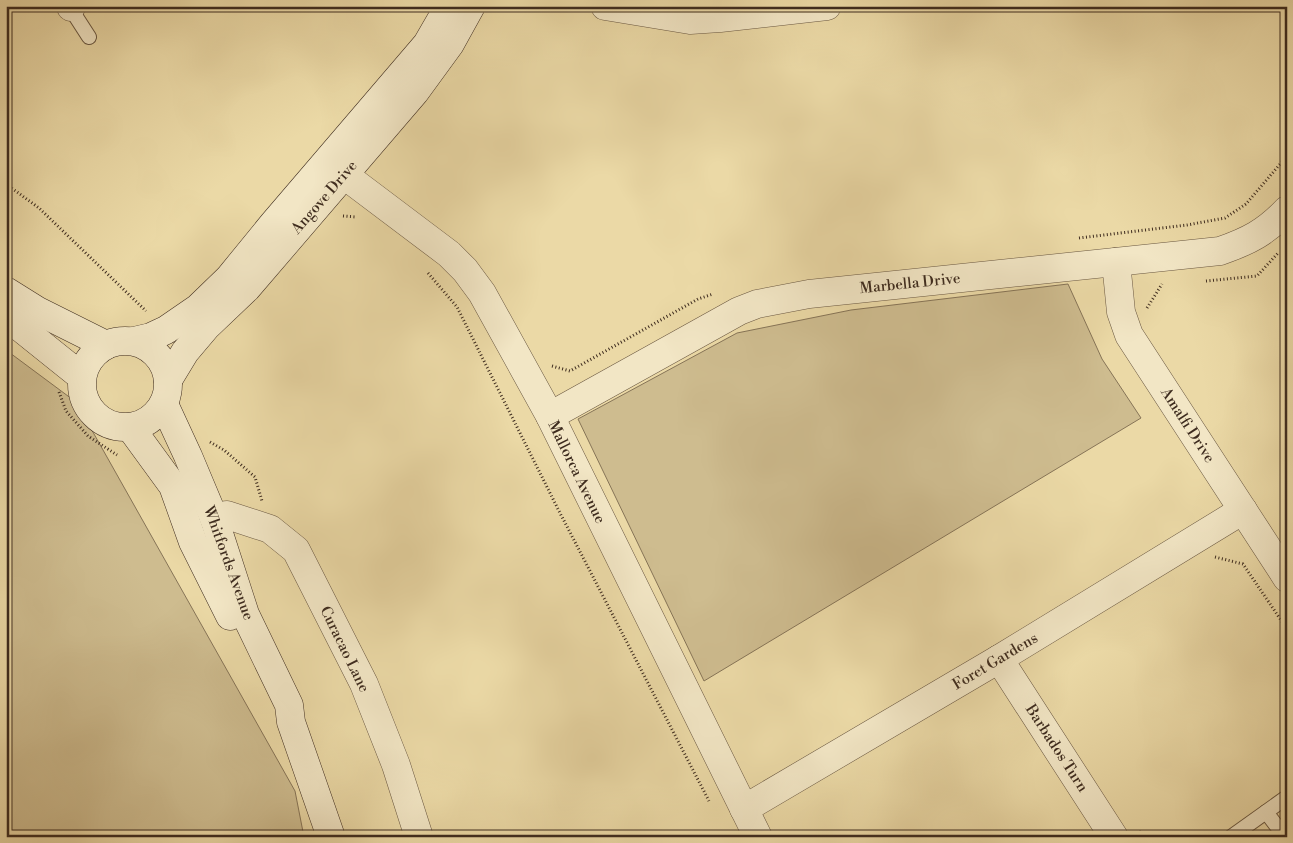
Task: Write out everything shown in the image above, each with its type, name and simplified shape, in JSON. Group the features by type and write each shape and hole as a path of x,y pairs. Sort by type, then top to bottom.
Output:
{"street":[{"name":"Angove Drive","path":"166,392 184,352 207,326 247,288 427,44 449,6"},
{"name":"Angove Drive","path":"134,341 151,337 166,330 198,308 229,278 335,168 415,92 450,44 472,6"},
{"path":"605,6 690,20 827,6"},
{"name":"Mallorca Avenue","path":"335,168 449,254 465,270 482,292 550,416 758,837"},
{"name":"Marbella Drive","path":"550,416 739,311 757,304 818,293 1220,251 1258,236 1287,210"},
{"name":"Amalfi Drive","path":"1116,262 1121,312 1130,334 1287,578"},
{"path":"6,291 38,311 106,345"},
{"path":"6,316 82,376"},
{"path":"120,340 134,341 147,346 158,355 167,370 166,392 156,416 144,424 130,427 116,426 104,422 93,413 86,402 82,390 82,376 87,363 95,353 106,345 120,340"},
{"name":"Whitfords Avenue","path":"166,392 188,456 214,518 245,614 289,705 292,722 331,837"},
{"name":"Whitfords Avenue","path":"130,427 173,486 197,550 277,708 292,722"},
{"name":"Foret Gardens","path":"744,810 999,659 1243,510"},
{"name":"Curacao Lane","path":"214,518 227,515 270,530 296,550 364,684 396,765 419,837"},
{"name":"Barbados Turn","path":"999,659 1126,833"}],"lane":[{"path":"70,6 89,37"},
{"path":"1231,837 1287,797"},
{"path":"1266,812 1285,837"}],"path":[{"path":"6,184 39,208 166,330"},
{"path":"342,216 356,216 364,222"},
{"path":"1199,281 1257,276 1281,251"},
{"path":"426,270 457,308 712,808"},
{"path":"1146,310 1161,284 1171,284"},
{"path":"58,388 66,411 88,436 120,456"},
{"path":"1208,556 1243,564 1287,629"},
{"path":"1126,833 1143,837"}],"shaded area":[{"path":"1068,284 1102,359 1141,418 704,681 578,419 737,333 851,310"},
{"path":"6,350 76,402 295,791 304,837 6,837"}]}
